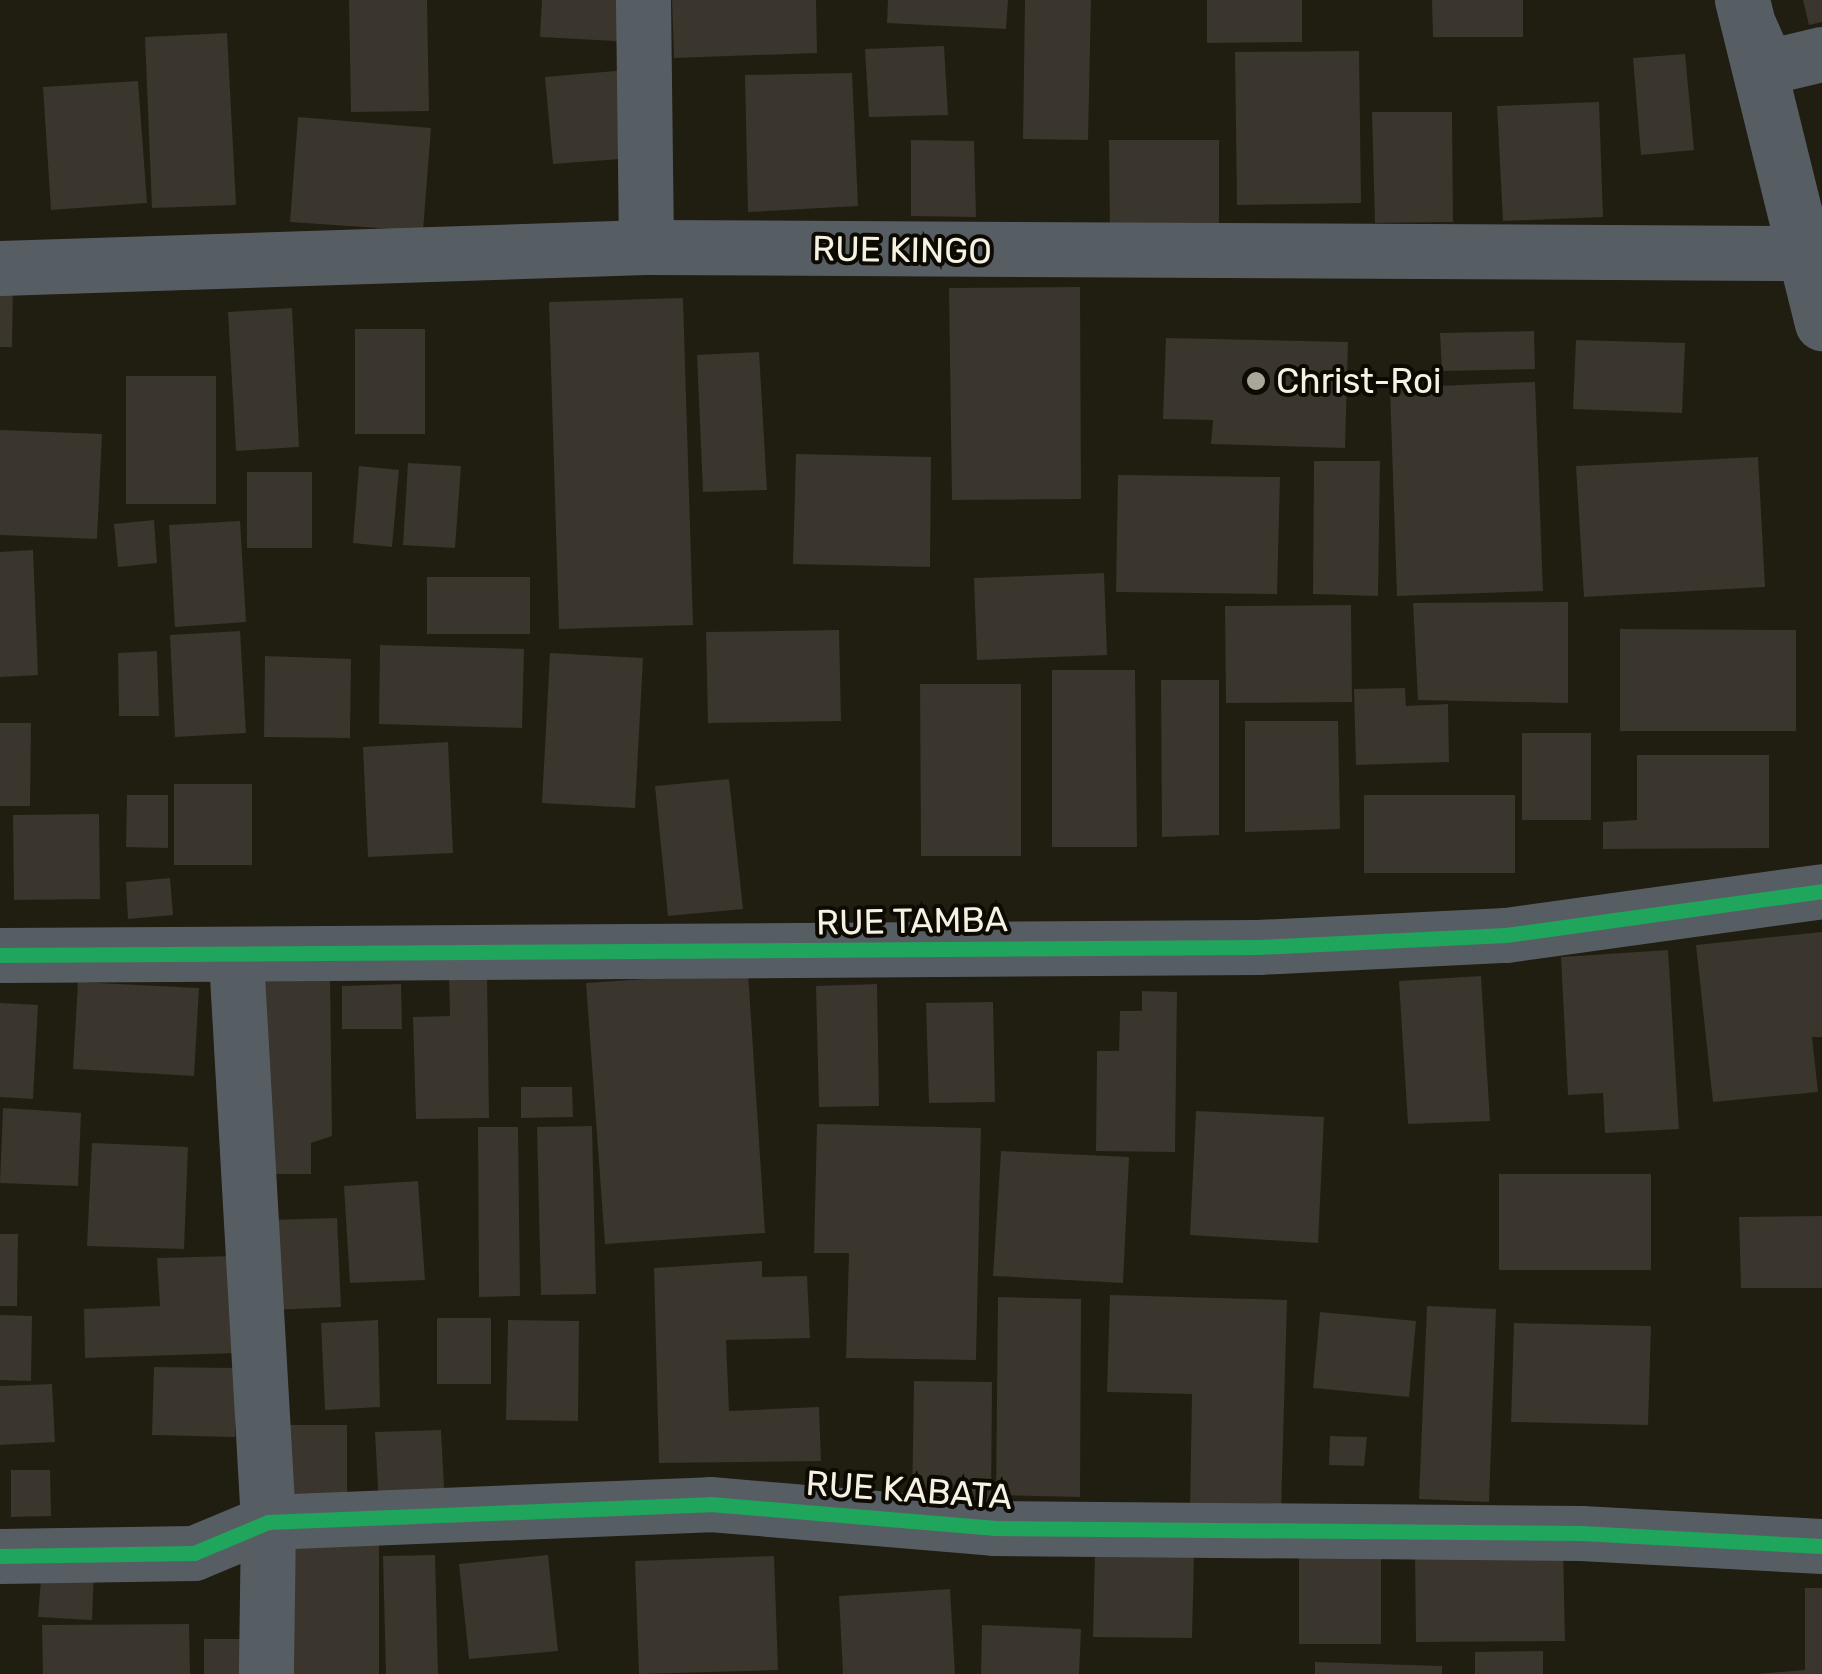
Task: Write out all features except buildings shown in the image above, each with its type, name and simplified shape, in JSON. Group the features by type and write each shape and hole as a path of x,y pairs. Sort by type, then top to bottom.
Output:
{"street":[{"path":"643,0 646,248"},
{"path":"1744,10 1767,67 1822,54"},
{"path":"1744,10 1822,323"},
{"name":"RUE KINGO","path":"0,268 646,248 1804,252"},
{"name":"RUE TAMBA","path":"0,955 236,958 1277,946 1506,935 1822,891"},
{"path":"236,958 268,1522 266,1674"},
{"name":"RUE KABATA","path":"0,1556 194,1554 268,1522 710,1504 994,1528 1581,1533 1822,1546"}],"cycle path":[{"path":"0,955 1258,947 1506,935 1822,891"},
{"path":"0,1556 194,1553 268,1522 710,1504 993,1528 1581,1533 1822,1546"}],"place":[{"name":"Christ-Roi","path":"1256,381"}]}
